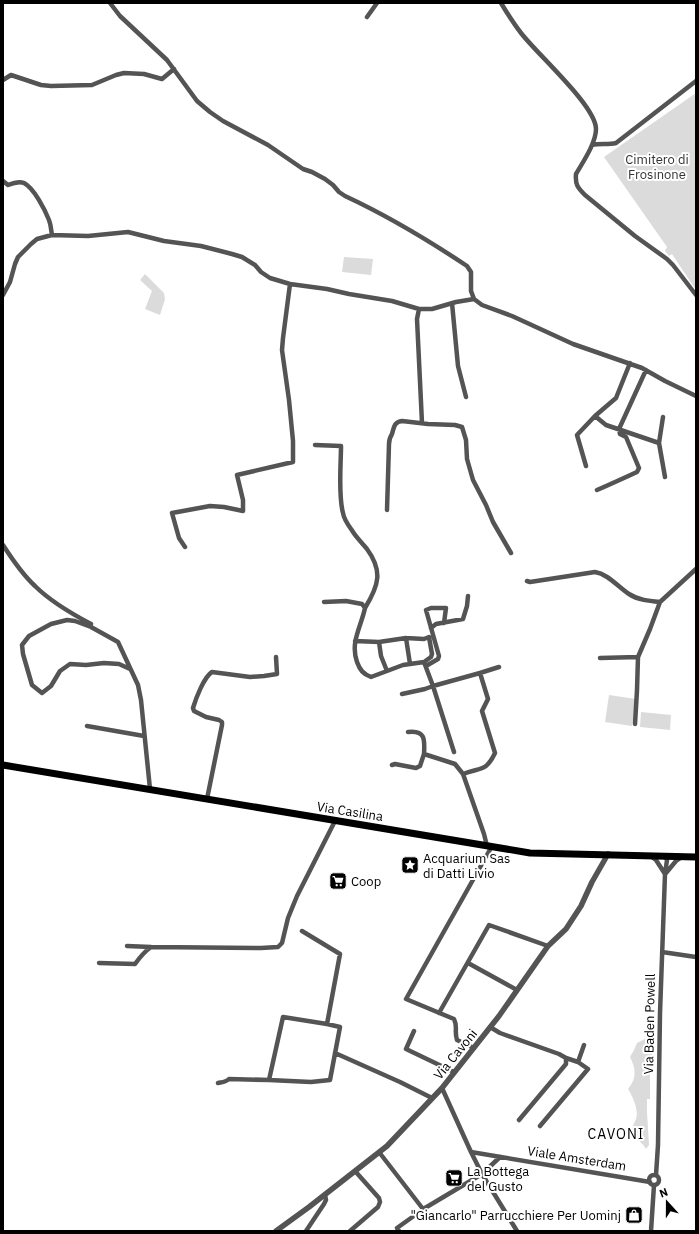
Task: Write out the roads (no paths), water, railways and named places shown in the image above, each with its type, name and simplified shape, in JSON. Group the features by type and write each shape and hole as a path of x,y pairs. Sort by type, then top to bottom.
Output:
{"main road":[{"name":"Via Casilina","path":"3,764 530,853 696,857"}],"street":[{"path":"110,3 120,16 167,60 197,101 210,112 223,121 254,137 303,169 327,180 345,196 420,236 466,266 471,272 471,291 474,299 482,305 512,316 573,344 630,363 696,396"},
{"path":"367,17 376,3"},
{"path":"501,3 522,34 587,107 593,117 596,128 596,136 576,174 578,188 635,236 667,259 696,295"},
{"path":"3,80 11,76 41,85 83,86 92,85 124,73 144,74 162,79 174,69"},
{"path":"592,145 610,145 616,143 696,80"},
{"path":"596,131 603,144"},
{"path":"3,181 8,185 21,183 28,187 36,196 45,211 49,220 52,235"},
{"path":"3,295 10,282 15,264 24,250 37,239 52,235 88,236 128,232 164,241 202,246 242,257 255,265 270,278 290,284 327,289 419,309 432,309 452,303 474,299"},
{"path":"185,547 179,538 172,513 210,506 243,511 236,475 293,462 293,441 289,400 282,350 290,284"},
{"path":"452,303 458,366 466,397"},
{"path":"419,309 417,318 422,423"},
{"path":"586,466 577,435 595,416 616,398 630,363"},
{"path":"597,490 620,481 637,472 639,468 626,437 620,434 619,429 646,370"},
{"path":"595,416 606,425 659,443"},
{"path":"662,417 659,443 665,477"},
{"path":"388,510 389,444 393,428 398,421 428,424 455,424 462,427 466,440 467,459 473,480 493,522 511,553"},
{"path":"315,445 341,446 340,472 341,503 343,514 347,523 374,560 377,568 378,576 375,586 365,608 355,641 355,657 359,668 364,674 371,677 403,665 425,664 438,659 440,656 426,610 431,608 446,608 444,623"},
{"path":"3,545 20,570 35,587 92,625 95,629"},
{"path":"635,724 638,690 638,657 660,602 696,569"},
{"path":"528,581 530,582 590,572 599,573 630,594 647,601 660,602"},
{"path":"431,628 436,624 463,619 468,596"},
{"path":"324,602 346,601 362,604 365,608"},
{"path":"130,670 119,664 104,663 86,666 70,664 60,671 52,686 42,694 32,685 27,670 22,645 29,636 51,624 67,620 75,621 95,629 118,642 138,685 141,700 150,789"},
{"path":"355,641 379,642 406,638 429,638 431,657 425,664"},
{"path":"406,638 410,664"},
{"path":"379,642 381,656 387,671"},
{"path":"207,799 222,722 194,711 193,708 202,685 212,672 250,677 277,674 276,657"},
{"path":"600,658 638,657"},
{"path":"425,664 454,752"},
{"path":"402,694 425,689 499,667"},
{"path":"463,774 485,767 491,761 495,753 482,711 488,699 480,673"},
{"path":"87,726 144,736"},
{"path":"392,765 395,764 416,768 420,766 424,754 424,742 420,733 408,732"},
{"path":"424,754 455,764 463,774 489,846 406,999 454,1019 456,1023 455,1034 457,1040 474,1048"},
{"path":"127,946 278,947 282,943 288,918 297,896 335,821"},
{"name":"Via Cavoni","path":"276,1231 325,1195 387,1146 442,1088 490,1028 548,946 566,929 581,906 592,882 608,854"},
{"path":"650,855 656,860 665,874 676,861 683,856"},
{"name":"Via Baden Powell","path":"656,1175 665,856"},
{"path":"439,1013 489,926 548,946"},
{"path":"302,931 340,954 327,1024"},
{"path":"98,963 135,964 151,947"},
{"path":"662,952 696,957"},
{"path":"468,963 517,990"},
{"path":"218,1083 227,1081 229,1078 235,1078 269,1080 311,1082 330,1080 340,1027 283,1017 269,1080"},
{"path":"490,1028 559,1054 578,1062 588,1069 540,1126"},
{"path":"414,1031 406,1050 454,1072"},
{"path":"578,1062 584,1045"},
{"path":"335,1052 432,1098"},
{"path":"519,1120 566,1064 566,1058"},
{"path":"442,1088 470,1152 517,1231"},
{"path":"379,1152 423,1209"},
{"name":"Viale Amsterdam","path":"470,1152 652,1183"},
{"path":"399,1231 397,1228 423,1209 482,1174 500,1157"},
{"path":"350,1231 378,1207 380,1202 379,1198 355,1171"},
{"path":"651,1231 652,1183 650,1177 656,1175 660,1180 657,1184 652,1183"},
{"path":"306,1231 324,1204 326,1200 325,1195"}],"place":[{"name":"Acquarium Sas di Datti Livio","path":"410,865"},
{"name":"Coop","path":"338,881"},
{"name":"La Bottega del Gusto","path":"454,1178"},
{"name":"\"Giancarlo\" Parrucchiere Per Uominj","path":"634,1215"}],"district":[{"name":"CAVONI","path":"616,1134"}],"park label":[{"name":"Cimitero di Frosinone","path":"657,166"}]}
